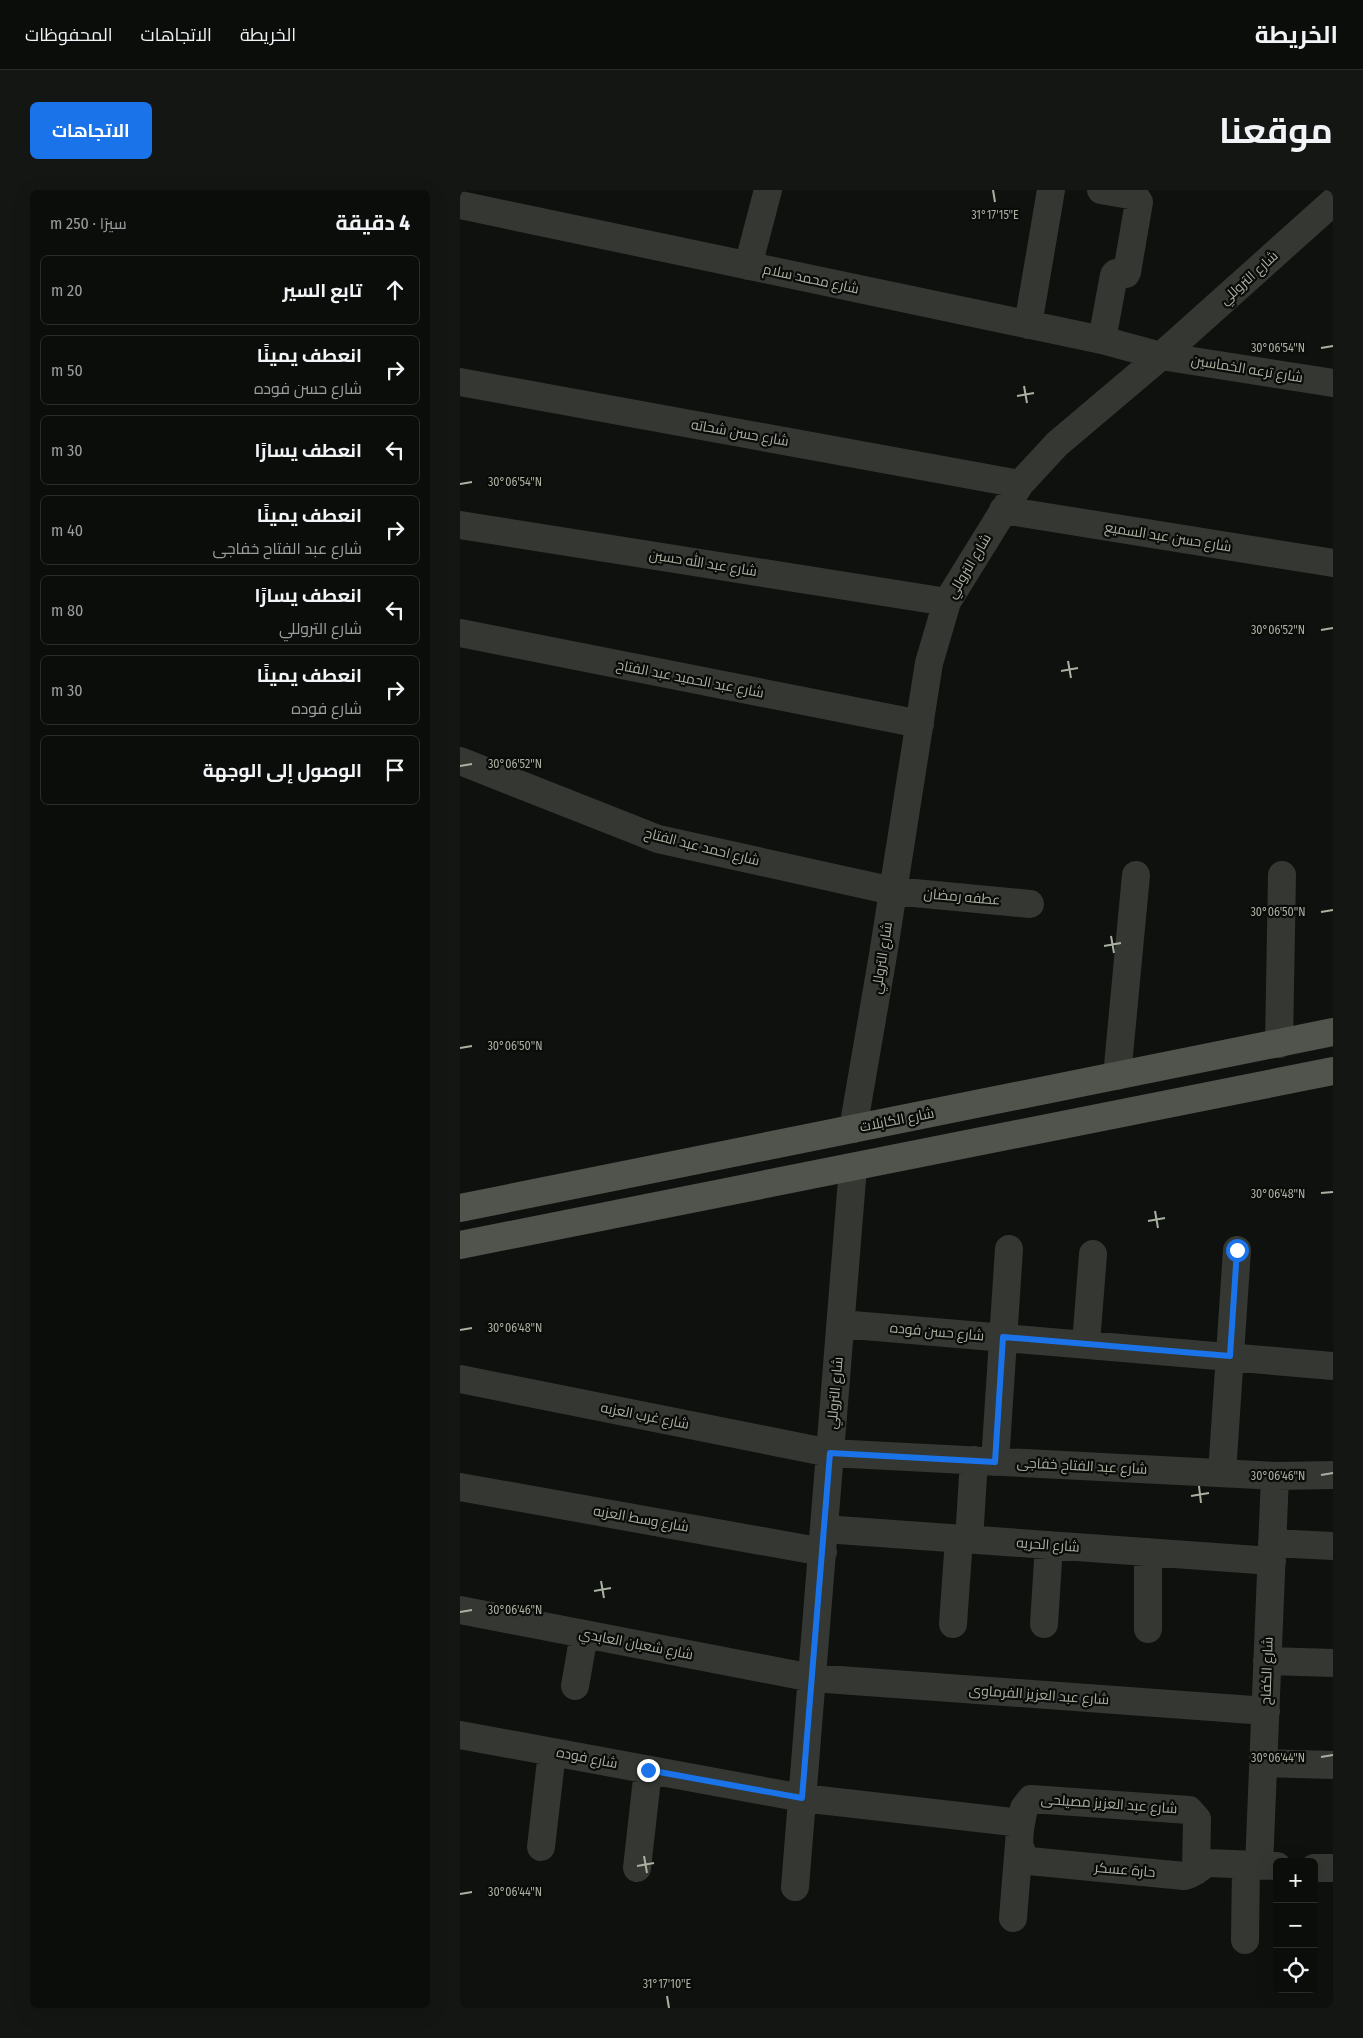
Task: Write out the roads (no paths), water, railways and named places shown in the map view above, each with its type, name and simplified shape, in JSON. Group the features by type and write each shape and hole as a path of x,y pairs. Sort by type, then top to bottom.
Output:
{"main road":[{"name":"شارع الكابلات","path":"460,1208 1333,1032"},
{"path":"460,1245 1333,1071"}],"street":[{"path":"748,266 768,190"},
{"path":"1028,325 1051,190"},
{"path":"1101,190 1135,196 1138,198 1139,207 1127,272 1126,274 1116,273 1114,275 1102,340"},
{"name":"شارع التروللي","path":"853,1129 894,891 929,664 946,602 1020,484 1057,444 1161,356 1333,202"},
{"name":"شارع محمد سلام","path":"460,205 1102,340 1161,356"},
{"name":"شارع ترعه الخماسين","path":"1161,356 1333,383"},
{"name":"شارع حسن شحاته","path":"460,382 1020,484"},
{"name":"شارع حسن عبد السميع","path":"1004,510 1333,563"},
{"name":"شارع عبد الله حسين","path":"460,525 946,602"},
{"name":"شارع عبد الحميد عبد الفتاح","path":"460,633 920,724"},
{"name":"شارع احمد عبد الفتاح","path":"460,761 658,839 894,891"},
{"path":"1116,1076 1136,875"},
{"path":"1278,1044 1282,875"},
{"name":"عطفه رمضان","path":"894,891 1030,904"},
{"name":"شارع التروللي","path":"795,1887 853,1167"},
{"path":"953,1624 964,1539 985,1461 1003,1337 1009,1249"},
{"path":"1222,1473 1237,1250"},
{"path":"1086,1344 1093,1254"},
{"name":"شارع حسن فوده","path":"841,1324 1333,1366"},
{"name":"شارع غرب العزبه","path":"460,1379 830,1453"},
{"name":"شارع عبد الفتاح خفاجى","path":"830,1453 1275,1476 1333,1475"},
{"name":"شارع الكفاح","path":"1245,1940 1261,1866 1263,1764 1275,1476"},
{"name":"شارع وسط العزبه","path":"460,1487 823,1540"},
{"name":"شارع الحريه","path":"823,1540 964,1539 1148,1552 1272,1552 1333,1546"},
{"path":"1044,1624 1049,1545"},
{"path":"1148,1552 1148,1630"},
{"name":"شارع شعبان العابدي","path":"460,1610 812,1678"},
{"path":"575,1686 584,1634"},
{"path":"1267,1661 1333,1663"},
{"name":"شارع عبد العزيز الفرماوى","path":"812,1678 1266,1711"},
{"name":"شارع فوده","path":"460,1735 802,1798"},
{"path":"541,1847 552,1752"},
{"path":"1263,1764 1333,1765"},
{"path":"637,1868 648,1770"},
{"path":"802,1798 1020,1833 1013,1918"},
{"name":"شارع عبد العزيز مصيلحى","path":"1020,1833 1024,1808 1031,1799 1189,1810 1197,1819 1196,1870"},
{"name":"حارة عسكر","path":"1020,1833 1022,1855 1030,1861 1184,1876 1209,1864 1261,1866"},
{"path":"1318,1868 1333,1868"}]}
